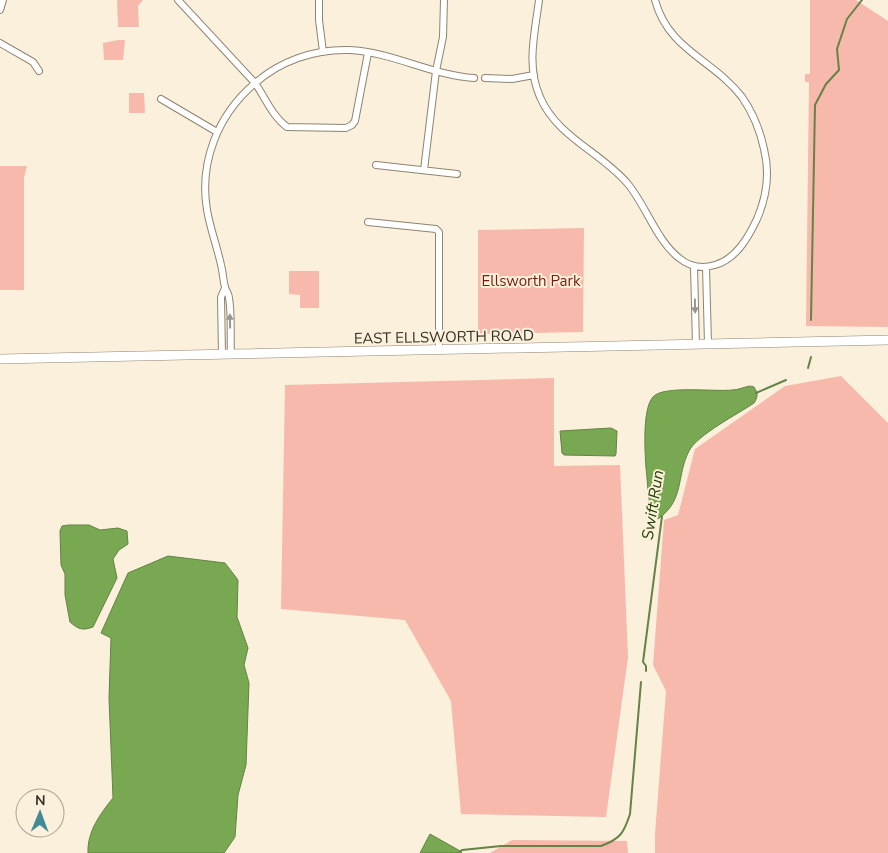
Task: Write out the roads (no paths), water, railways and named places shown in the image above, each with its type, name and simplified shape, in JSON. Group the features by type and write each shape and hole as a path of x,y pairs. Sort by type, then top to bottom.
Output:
{"main road":[{"name":"EAST ELLSWORTH ROAD","path":"0,359 888,340"}],"street":[{"path":"0,10 3,0"},
{"path":"178,0 255,82 264,99 287,127 349,127 355,121 368,53"},
{"path":"319,0 319,20 323,52"},
{"path":"424,170 436,71 443,37 444,0"},
{"path":"539,0 533,50 534,75 541,99 557,124 570,137 616,171 637,196 671,250 685,263 694,266 706,266 725,261 734,254 753,227 763,204 767,187 768,169 765,153 756,122 742,97 719,74 675,39 664,24 656,0"},
{"path":"0,43 33,62 39,71"},
{"path":"226,355 230,297 225,288 222,265 209,221 206,199 207,166 212,144 231,108 255,82 288,62 323,52 351,50 452,76 474,78"},
{"path":"485,78 512,78 534,75"},
{"path":"161,99 217,132"},
{"path":"376,165 457,174"},
{"path":"368,222 436,229 439,232 439,350"},
{"path":"694,266 696,345"},
{"path":"706,266 708,344"}],"water":[{"path":"750,386 754,387 757,393 754,403 700,438 693,445 685,460 676,496 667,512 658,519 654,515 650,503 645,452 647,411 653,397 667,391 734,390"},
{"path":"611,428 617,431 615,456 564,455 562,453 560,431"},
{"path":"89,525 100,530 118,528 127,531 128,544 119,550 113,559 117,578 93,627 86,629 78,628 70,622 65,595 65,574 61,565 60,531 62,526"},
{"path":"168,556 225,563 238,580 237,617 248,648 244,665 249,683 246,765 238,795 235,837 224,853 88,853 92,831 99,817 113,798 109,698 111,638 101,633 128,573"},
{"path":"430,834 462,852 420,853"}],"waterway":[{"name":"Swift Run","path":"811,320 815,105 826,84 839,70 837,49 847,19 862,0"},
{"name":"Swift Run","path":"808,368 811,357"},
{"name":"Swift Run","path":"756,393 786,380"},
{"name":"Swift Run","path":"646,671 646,666 643,662 662,516"},
{"name":"Swift Run","path":"459,853 462,850 501,846 601,846 617,838 626,826 630,814 641,682"}],"park label":[{"name":"Ellsworth Park","path":"531,281"}]}
